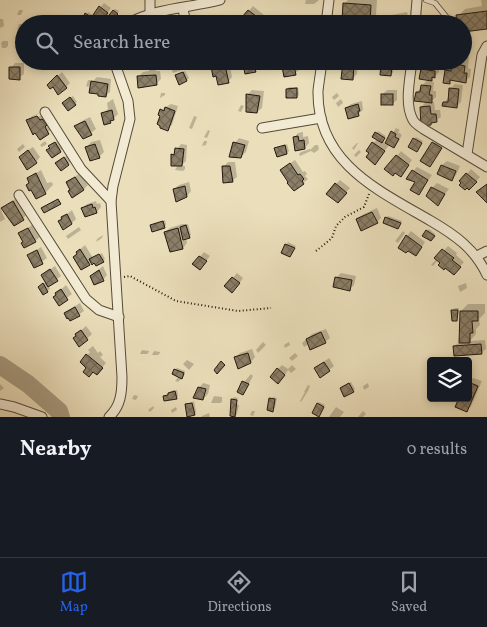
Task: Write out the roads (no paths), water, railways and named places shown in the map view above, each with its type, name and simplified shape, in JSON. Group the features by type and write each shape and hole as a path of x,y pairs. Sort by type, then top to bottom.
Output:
{"street":[{"path":"150,0 150,14 183,9 220,0"},
{"path":"327,15 329,0"},
{"path":"416,15 417,0"},
{"path":"183,9 184,15"},
{"path":"467,154 482,55 487,46"},
{"path":"109,417 118,406 122,388 111,201 130,119 128,100 117,70"},
{"path":"321,70 318,91 321,118 328,138 348,167 378,190 466,244 477,256 487,275"},
{"path":"411,70 409,93 413,119 425,130 487,167"},
{"path":"45,112 81,169 111,201"},
{"path":"262,128 321,118"},
{"path":"19,195 86,299 99,310 119,317"},
{"path":"477,256 487,251"},
{"path":"0,404 42,417"}],"lane":[{"path":"426,0 435,3 445,15"}],"waterway":[{"path":"0,365 28,384 59,411 61,417"}]}
